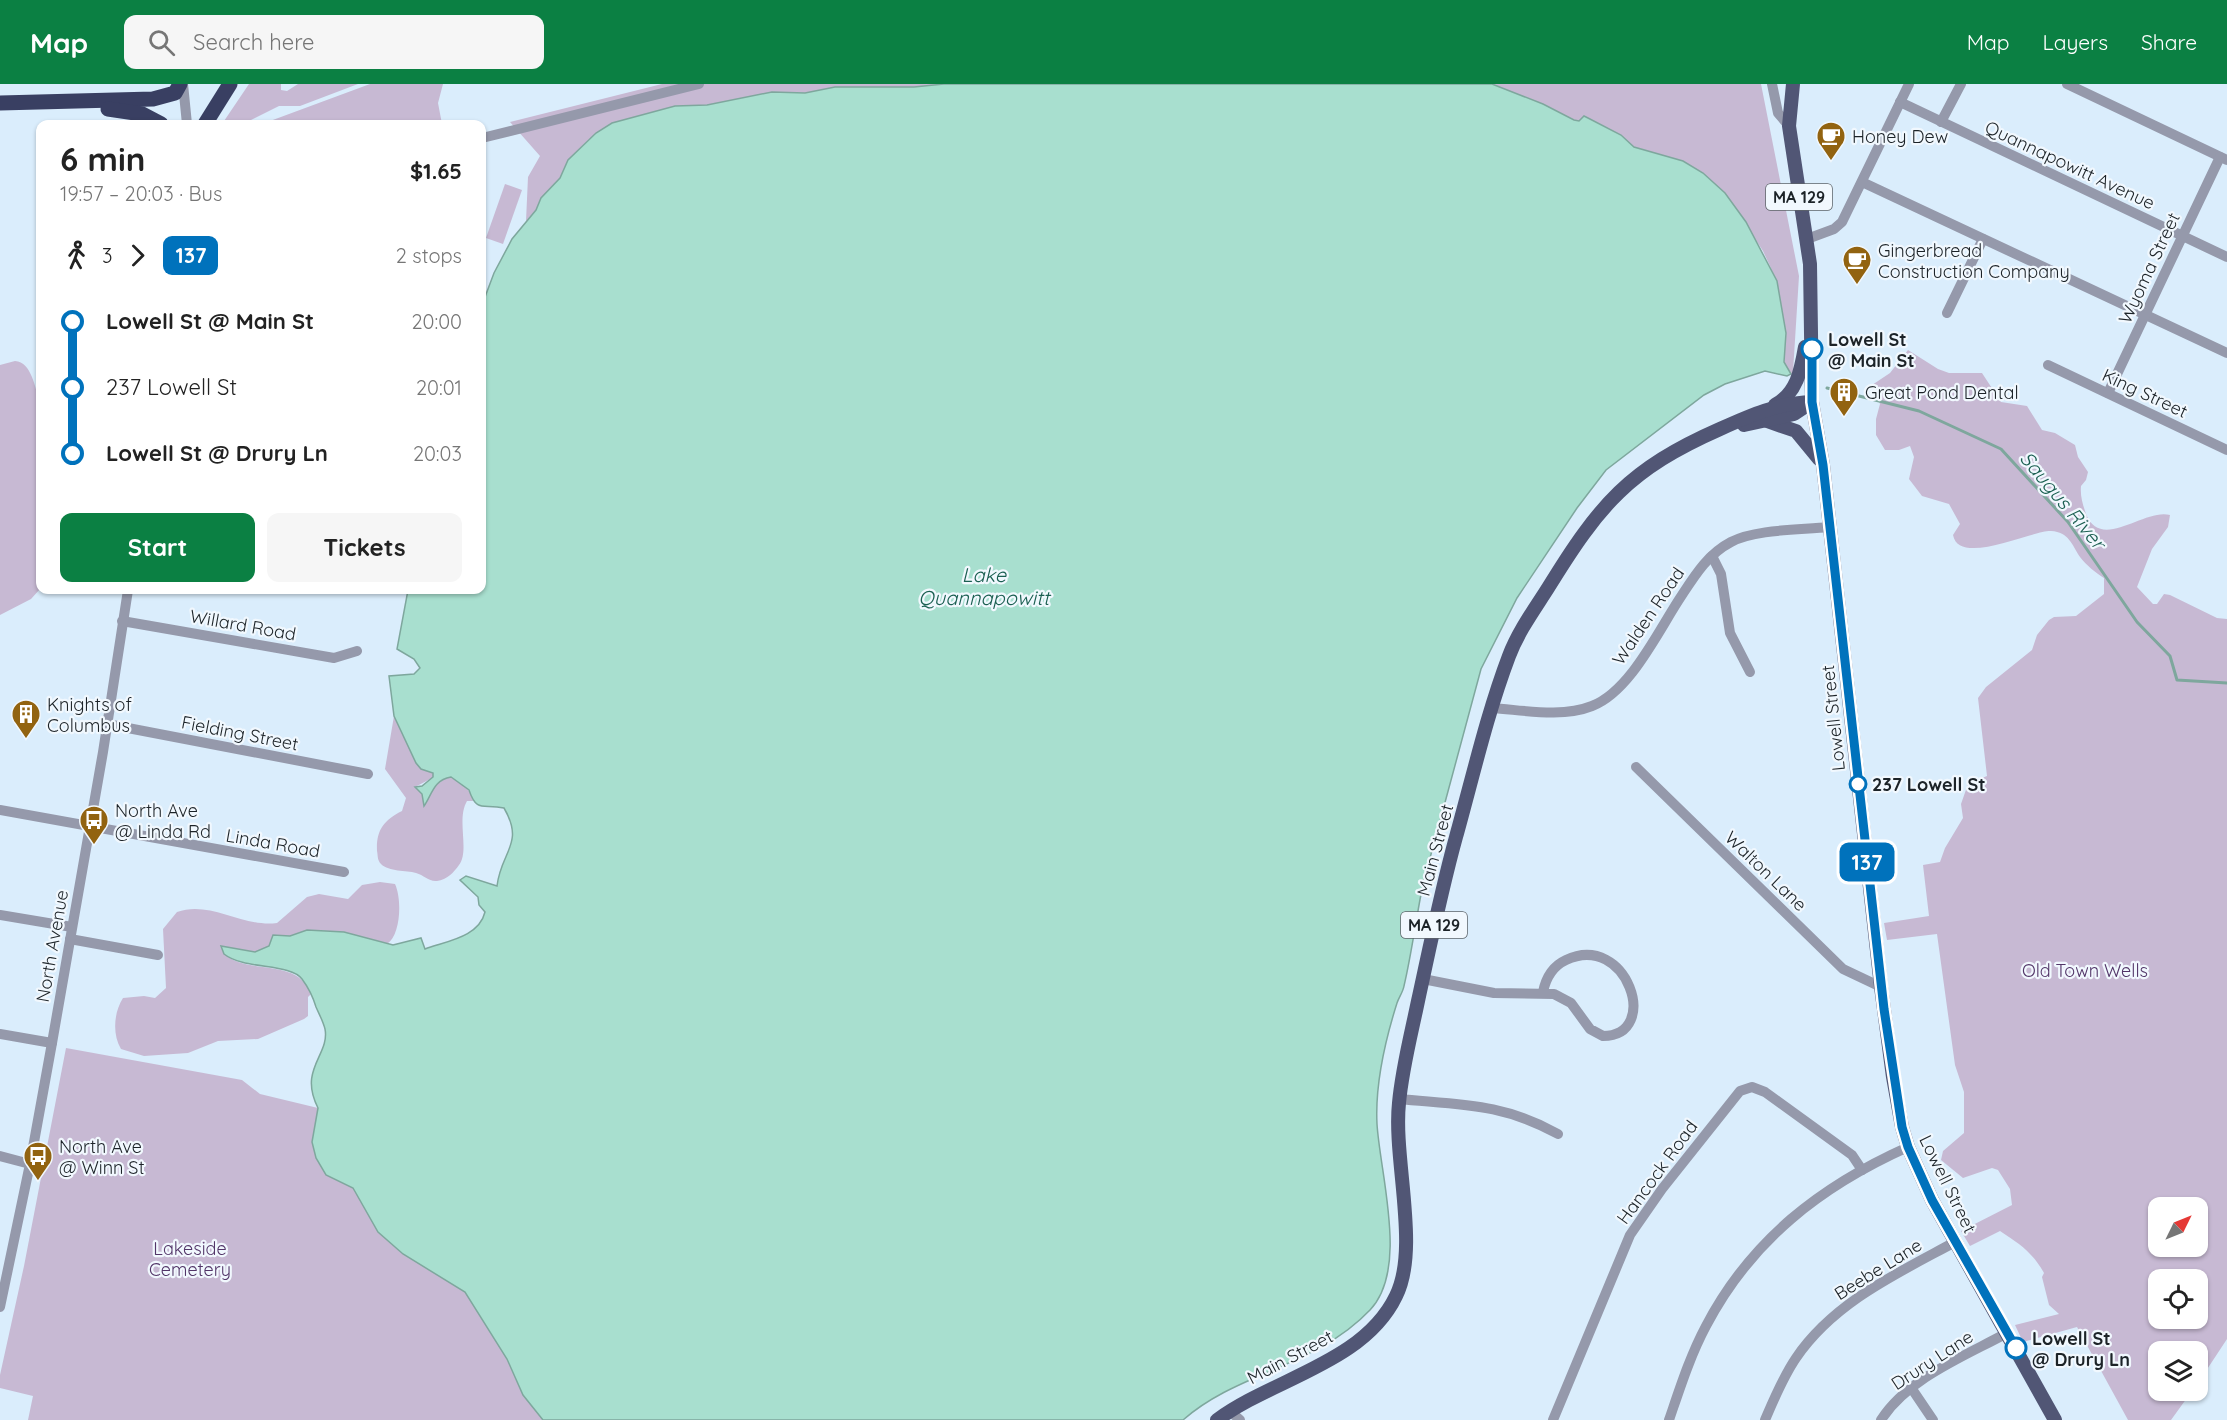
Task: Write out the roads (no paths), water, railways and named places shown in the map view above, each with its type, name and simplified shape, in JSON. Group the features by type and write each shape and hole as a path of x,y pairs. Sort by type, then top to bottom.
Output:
{"highway":[{"path":"0,103 60,104 161,98 175,93 182,84"},
{"path":"207,120 230,84"},
{"path":"60,104 142,114 153,120"}],"main road":[{"name":"Lowell Street","path":"1792,84 1789,126 1807,239 1811,309 1812,402 1823,465 1893,1077 1908,1147 1955,1242 2055,1420"},
{"name":"MA 129","path":"1774,406 1786,397 1797,381 1811,309"},
{"name":"Main Street","path":"1217,1420 1235,1415 1335,1357 1378,1321 1396,1297 1404,1273 1406,1246 1397,1147 1399,1099 1450,858 1492,708 1510,653 1522,630 1597,515 1624,486 1655,462 1686,444 1774,406 1812,402"},
{"name":"Main Street","path":"1720,429 1794,414 1812,402"},
{"path":"1765,421 1779,423 1796,431 1809,444 1823,465"}],"street":[{"path":"182,84 186,120"},
{"path":"486,137 699,84"},
{"path":"1772,84 1778,113 1789,126"},
{"path":"1807,239 1839,225 1909,84"},
{"path":"1941,122 1961,84"},
{"path":"2067,84 2223,158"},
{"name":"Quannapowitt Avenue","path":"1900,102 2227,257"},
{"name":"Wyoma Street","path":"2108,393 2182,236 2223,158"},
{"path":"1862,182 2227,353"},
{"path":"1947,313 1983,239"},
{"name":"King Street","path":"2048,365 2227,450"},
{"name":"Walden Road","path":"1492,708 1566,711 1592,706 1610,696 1627,679 1692,580 1712,556 1729,543 1748,536 1829,527"},
{"path":"1712,556 1721,574 1730,633 1750,672"},
{"name":"North Avenue","path":"0,1307 52,1043 127,594"},
{"name":"Willard Road","path":"123,621 334,658 357,651"},
{"name":"Fielding Street","path":"107,724 368,774"},
{"name":"Walton Lane","path":"1636,767 1843,969 1881,987"},
{"name":"Linda Road","path":"0,810 344,872"},
{"path":"0,915 72,927"},
{"path":"70,939 158,955"},
{"path":"1423,979 1494,993 1543,992 1567,1000 1590,1029 1603,1036 1620,1032 1632,1017 1633,1000 1628,982 1614,965 1602,958 1577,956 1559,964 1549,974 1543,992"},
{"path":"0,1034 52,1043"},
{"name":"Hancock Road","path":"1553,1420 1630,1235 1662,1189 1737,1093 1749,1087 1762,1090 1852,1155 1862,1170"},
{"path":"1399,1099 1503,1110 1522,1115 1558,1134"},
{"path":"1669,1420 1706,1327 1746,1268 1777,1231 1815,1197 1908,1147"},
{"path":"0,1156 30,1164"},
{"name":"Beebe Lane","path":"1765,1420 1795,1359 1821,1328 1873,1288 1955,1242"},
{"name":"Drury Lane","path":"1881,1420 1912,1389 2007,1333"},
{"path":"1912,1389 1933,1420"}],"water":[{"name":"Lake Quannapowitt","path":"944,84 1492,84 1543,104 1574,120 1579,121 1584,116 1621,135 1634,147 1683,161 1703,173 1725,193 1746,222 1777,281 1786,333 1784,362 1791,374 1787,376 1765,371 1725,384 1704,395 1606,470 1577,508 1517,598 1481,669 1423,884 1404,986 1389,1032 1379,1079 1377,1124 1389,1221 1388,1271 1382,1292 1370,1310 1349,1329 1301,1357 1227,1391 1204,1404 1183,1420 543,1420 523,1395 507,1359 465,1292 403,1254 378,1232 353,1188 326,1175 316,1158 312,1142 318,1108 311,1083 323,1047 325,1029 312,996 302,979 288,971 233,959 224,954 221,946 255,952 269,946 273,935 290,936 307,930 344,932 393,945 421,938 425,949 469,933 482,920 485,912 479,905 478,897 460,880 466,876 497,886 512,839 510,820 504,808 478,805 469,790 451,777 440,781 424,806 422,794 415,787 422,786 433,777 433,773 421,769 416,763 394,716 389,676 414,674 420,668 414,659 397,649 407,594 486,594 486,294 494,273 512,239 536,210 541,198 560,178 568,160 596,133 612,123 675,106 707,105 772,92 805,93 835,87 914,87"}],"waterway":[{"name":"Saugus River","path":"1827,388 1919,411 2001,449 2068,522 2137,622 2170,656 2177,680 2227,683"}],"place":[{"name":"Honey Dew","path":"1831,162"},
{"name":"Gingerbread Construction Company","path":"1857,286"},
{"name":"Lowell St @ Main St","path":"1812,349"},
{"name":"Great Pond Dental","path":"1844,418"},
{"name":"Knights of Columbus","path":"26,740"},
{"name":"237 Lowell St","path":"1858,784"},
{"name":"North Ave @ Linda Rd","path":"94,846"},
{"name":"North Ave @ Winn St","path":"38,1182"},
{"name":"Lowell St @ Drury Ln","path":"2016,1348"}],"park label":[{"name":"Old Town Wells","path":"2085,970"},
{"name":"Lakeside Cemetery","path":"190,1258"}]}
